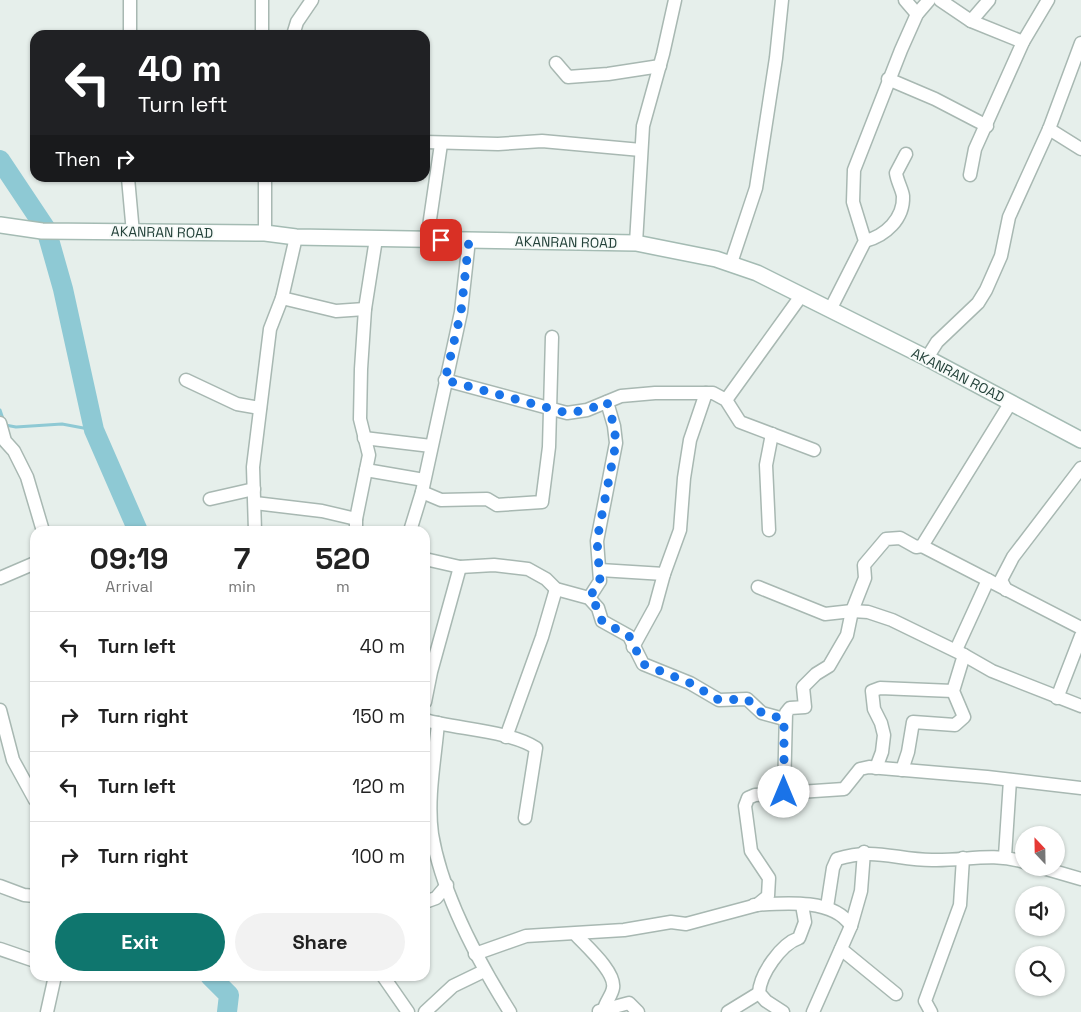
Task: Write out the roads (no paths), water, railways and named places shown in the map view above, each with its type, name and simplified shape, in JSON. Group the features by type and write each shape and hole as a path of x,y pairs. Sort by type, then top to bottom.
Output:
{"main road":[{"name":"AKANRAN ROAD","path":"2,227 59,232 265,233 296,237 636,243 731,263 757,273 927,358 1081,440"}],"street":[{"path":"130,0 130,30"},
{"path":"262,0 262,30"},
{"path":"636,243 643,126 660,66 675,0"},
{"path":"731,263 756,188 776,58 782,0"},
{"path":"905,0 917,14"},
{"path":"865,241 853,202 854,170 888,78 917,14 928,0"},
{"path":"940,0 971,21 1023,42"},
{"path":"971,21 989,0"},
{"path":"970,175 975,149 987,126 1023,42 1048,0"},
{"path":"295,30 308,1"},
{"path":"927,358 937,342 978,303 986,290 1001,256 1009,217 1077,62 1081,43"},
{"path":"556,62 568,77 608,74 660,66"},
{"path":"888,78 935,99 987,126"},
{"path":"1049,129 1081,149"},
{"path":"430,143 518,144 542,141 641,150"},
{"path":"427,240 441,144"},
{"path":"830,310 865,241 887,231 897,220 903,194 896,173 906,154"},
{"path":"128,182 133,232"},
{"path":"265,182 265,233"},
{"path":"255,526 256,503 253,467 270,329 282,298 296,237"},
{"path":"256,503 322,511 356,525 369,455 360,418 365,309 376,239"},
{"path":"411,526 423,486 461,312 469,240"},
{"path":"726,400 801,296"},
{"path":"282,298 336,311 365,309"},
{"path":"366,470 423,486 441,500 487,499 497,505 542,502 549,446 552,337"},
{"path":"186,380 237,404 260,408"},
{"path":"445,380 567,413 576,412 621,396 706,393 726,400 740,422 814,450"},
{"path":"633,648 655,607 664,574 680,530 684,478 690,440 706,393"},
{"path":"589,598 600,581 600,570 596,554 597,540 616,443 614,426 607,402"},
{"path":"922,546 1011,402"},
{"path":"0,423 2,442 14,451 27,477 42,526"},
{"path":"769,530 766,465 772,434"},
{"path":"364,438 431,446"},
{"path":"1006,590 1001,580 1013,557 1081,468"},
{"path":"210,499 254,489"},
{"path":"784,792 784,719 790,708 806,707 804,687 816,674 831,663 847,635 852,611 864,578 864,565 886,540 900,538 916,547 922,546 986,584 1006,590 1081,628"},
{"path":"430,560 460,567 494,565 528,569 546,579 556,589 589,598 598,608 602,621 626,633 643,664 690,683 711,697 719,700 747,699 762,713 784,719"},
{"path":"0,578 30,565"},
{"path":"430,677 460,567"},
{"path":"600,570 664,574"},
{"path":"902,770 908,752 913,722 955,724 964,717 953,691 960,652 986,584"},
{"path":"758,587 825,614 852,611 868,612 892,620 960,652 992,671 1081,706"},
{"path":"506,737 542,637 556,589"},
{"path":"1057,698 1081,636"},
{"path":"876,768 882,752 884,735 882,724 874,709 872,691 880,688 953,691"},
{"path":"0,710 13,760 30,791"},
{"path":"430,721 506,737 530,744 537,750 525,818"},
{"path":"438,723 432,792 432,835 447,885 475,954 510,1012"},
{"path":"475,954 526,936 624,930 671,922 686,924 757,905 768,896 770,878 751,851 746,806 748,798 754,796 784,792 844,789 860,769 876,768 1081,788"},
{"path":"1005,856 1010,780"},
{"path":"826,907 832,868 838,859 864,852 933,860 1005,856 1015,859"},
{"path":"812,1012 851,926 861,891 864,852"},
{"path":"931,1012 925,1001 960,905 963,858"},
{"path":"1065,874 1081,878"},
{"path":"430,900 436,898 447,885"},
{"path":"0,886 30,896"},
{"path":"739,906 818,904 846,918 851,926"},
{"path":"783,1012 766,1001 759,993 759,983 781,950 791,941 799,938 804,922 802,905"},
{"path":"576,934 610,972 614,983 613,990 600,1011"},
{"path":"0,949 30,959"},
{"path":"841,949 896,994"},
{"path":"425,1012 453,986 484,971"},
{"path":"48,1012 55,981"},
{"path":"381,981 408,1012"},
{"path":"386,981 392,992"},
{"path":"728,1012 759,993"},
{"path":"600,1011 629,1003 638,1012"}],"waterway":[{"path":"0,160 46,229 63,289 94,430 136,526"},
{"path":"0,410 3,419"},
{"path":"5,425 16,427 62,424 94,430"},
{"path":"215,981 229,995 227,1012"}]}
